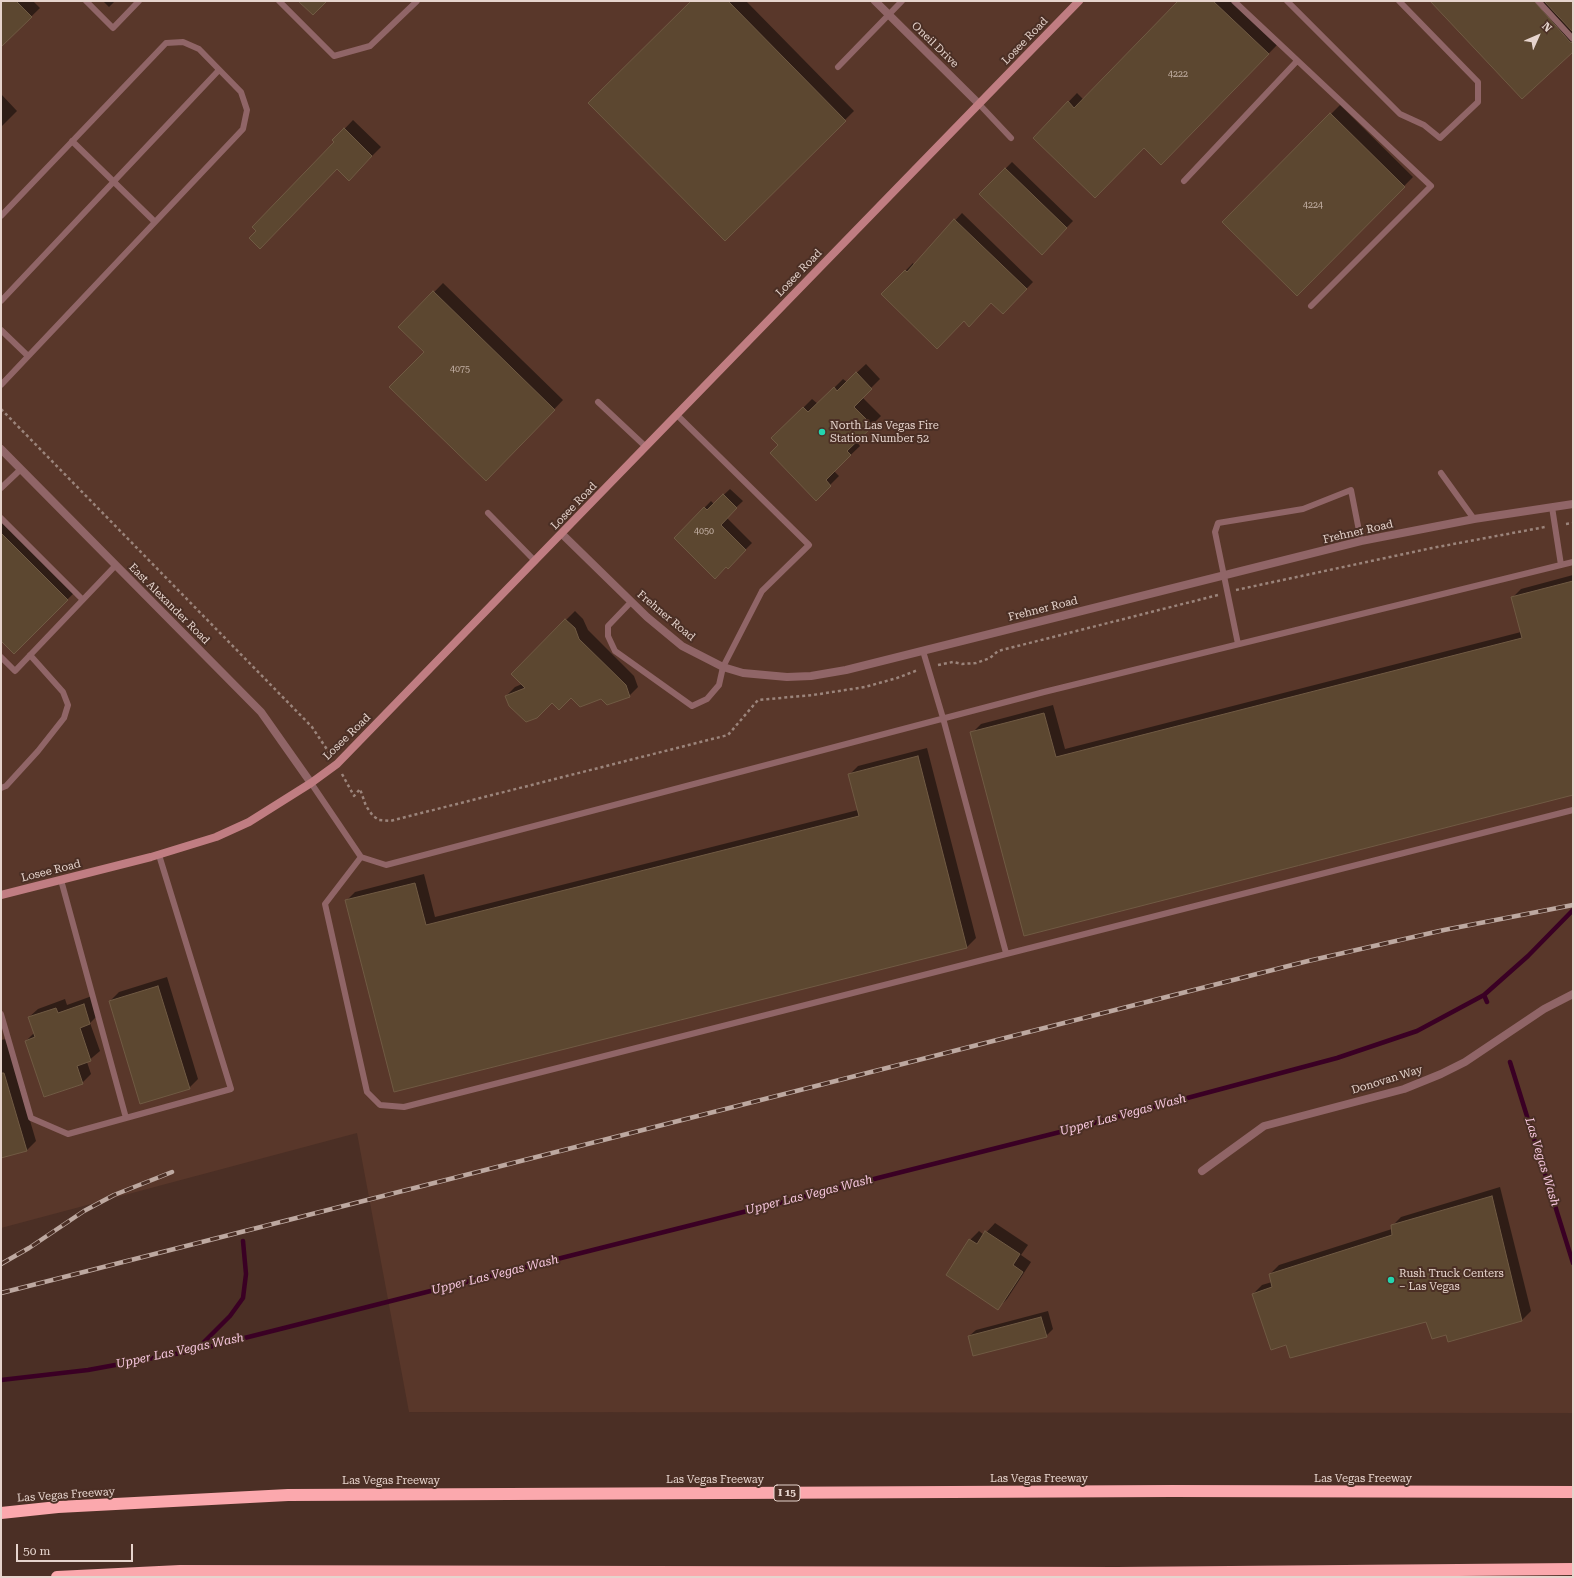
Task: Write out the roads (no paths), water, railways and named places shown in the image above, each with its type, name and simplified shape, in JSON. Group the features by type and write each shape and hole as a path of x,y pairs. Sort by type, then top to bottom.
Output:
{"highway":[{"name":"Las Vegas Freeway","path":"1,1513 58,1507 288,1495 1156,1491 1573,1492"},
{"path":"57,1577 180,1571 1125,1572 1573,1570"}],"main road":[{"name":"Losee Road","path":"1,895 159,854 216,837 249,822 311,783 350,751 1079,1"}],"street":[{"name":"Oneil Drive","path":"875,1 980,104"},
{"name":"East Alexander Road","path":"1,449 261,712 311,783"},
{"name":"Frehner Road","path":"562,534 631,602 682,646 723,667 764,676 787,677 811,676 846,670 1361,541 1474,519 1573,504"},
{"name":"Donovan Way","path":"1202,1171 1264,1126 1404,1088 1447,1071 1465,1062 1544,1010 1573,994"}],"lane":[{"path":"86,1 113,28 139,1"},
{"path":"279,1 334,56 370,46 417,1"},
{"path":"838,67 902,1"},
{"path":"1234,1 1431,186 1311,306"},
{"path":"1287,1 1400,114 1424,125 1440,138 1478,102 1478,82 1399,1"},
{"path":"1538,1 1573,39"},
{"path":"1,216 166,43 183,42 199,49 241,92 247,110 244,129 1,385"},
{"path":"1184,181 1297,61"},
{"path":"1,301 219,70"},
{"path":"980,104 1011,138"},
{"path":"72,141 155,222"},
{"path":"1,330 28,356"},
{"path":"598,402 646,447"},
{"path":"631,602 608,626 608,636 615,651 631,664 692,706 707,699 719,685 723,667 762,591 809,545 677,415"},
{"path":"1,488 20,469"},
{"path":"1441,473 1474,519"},
{"path":"1238,644 1215,532 1218,523 1303,509 1351,490 1361,541"},
{"path":"1552,507 1561,565"},
{"path":"488,513 535,561"},
{"path":"1,518 82,599"},
{"path":"311,783 361,857 386,865 943,718 1573,562"},
{"path":"1,657 15,671 82,599 116,566"},
{"path":"923,651 943,718 1006,953"},
{"path":"1,788 6,786 16,776 47,740 64,718 68,704 62,692 30,655"},
{"path":"361,857 325,904 367,1092 380,1105 404,1107 1573,810"},
{"path":"1,1014 31,1118 68,1134 231,1089 159,854"},
{"path":"61,880 126,1118"}],"waterway":[{"name":"Upper Las Vegas Wash","path":"1,1380 88,1370 197,1350 1060,1132 1337,1058 1417,1031 1484,995 1528,956 1573,910"},
{"name":"Upper Las Vegas Wash","path":"1484,995 1487,1002"},
{"name":"Las Vegas Wash","path":"1510,1062 1573,1263"},
{"path":"197,1349 230,1316 243,1298 246,1274 243,1241"}],"railway":[{"path":"1,1293 1308,961 1444,930 1573,905"},
{"path":"1,1264 29,1248 84,1211 114,1195 172,1172"}],"place":[{"name":"North Las Vegas Fire Station Number 52","path":"822,432"},
{"name":"Rush Truck Centers – Las Vegas","path":"1391,1280"}]}
